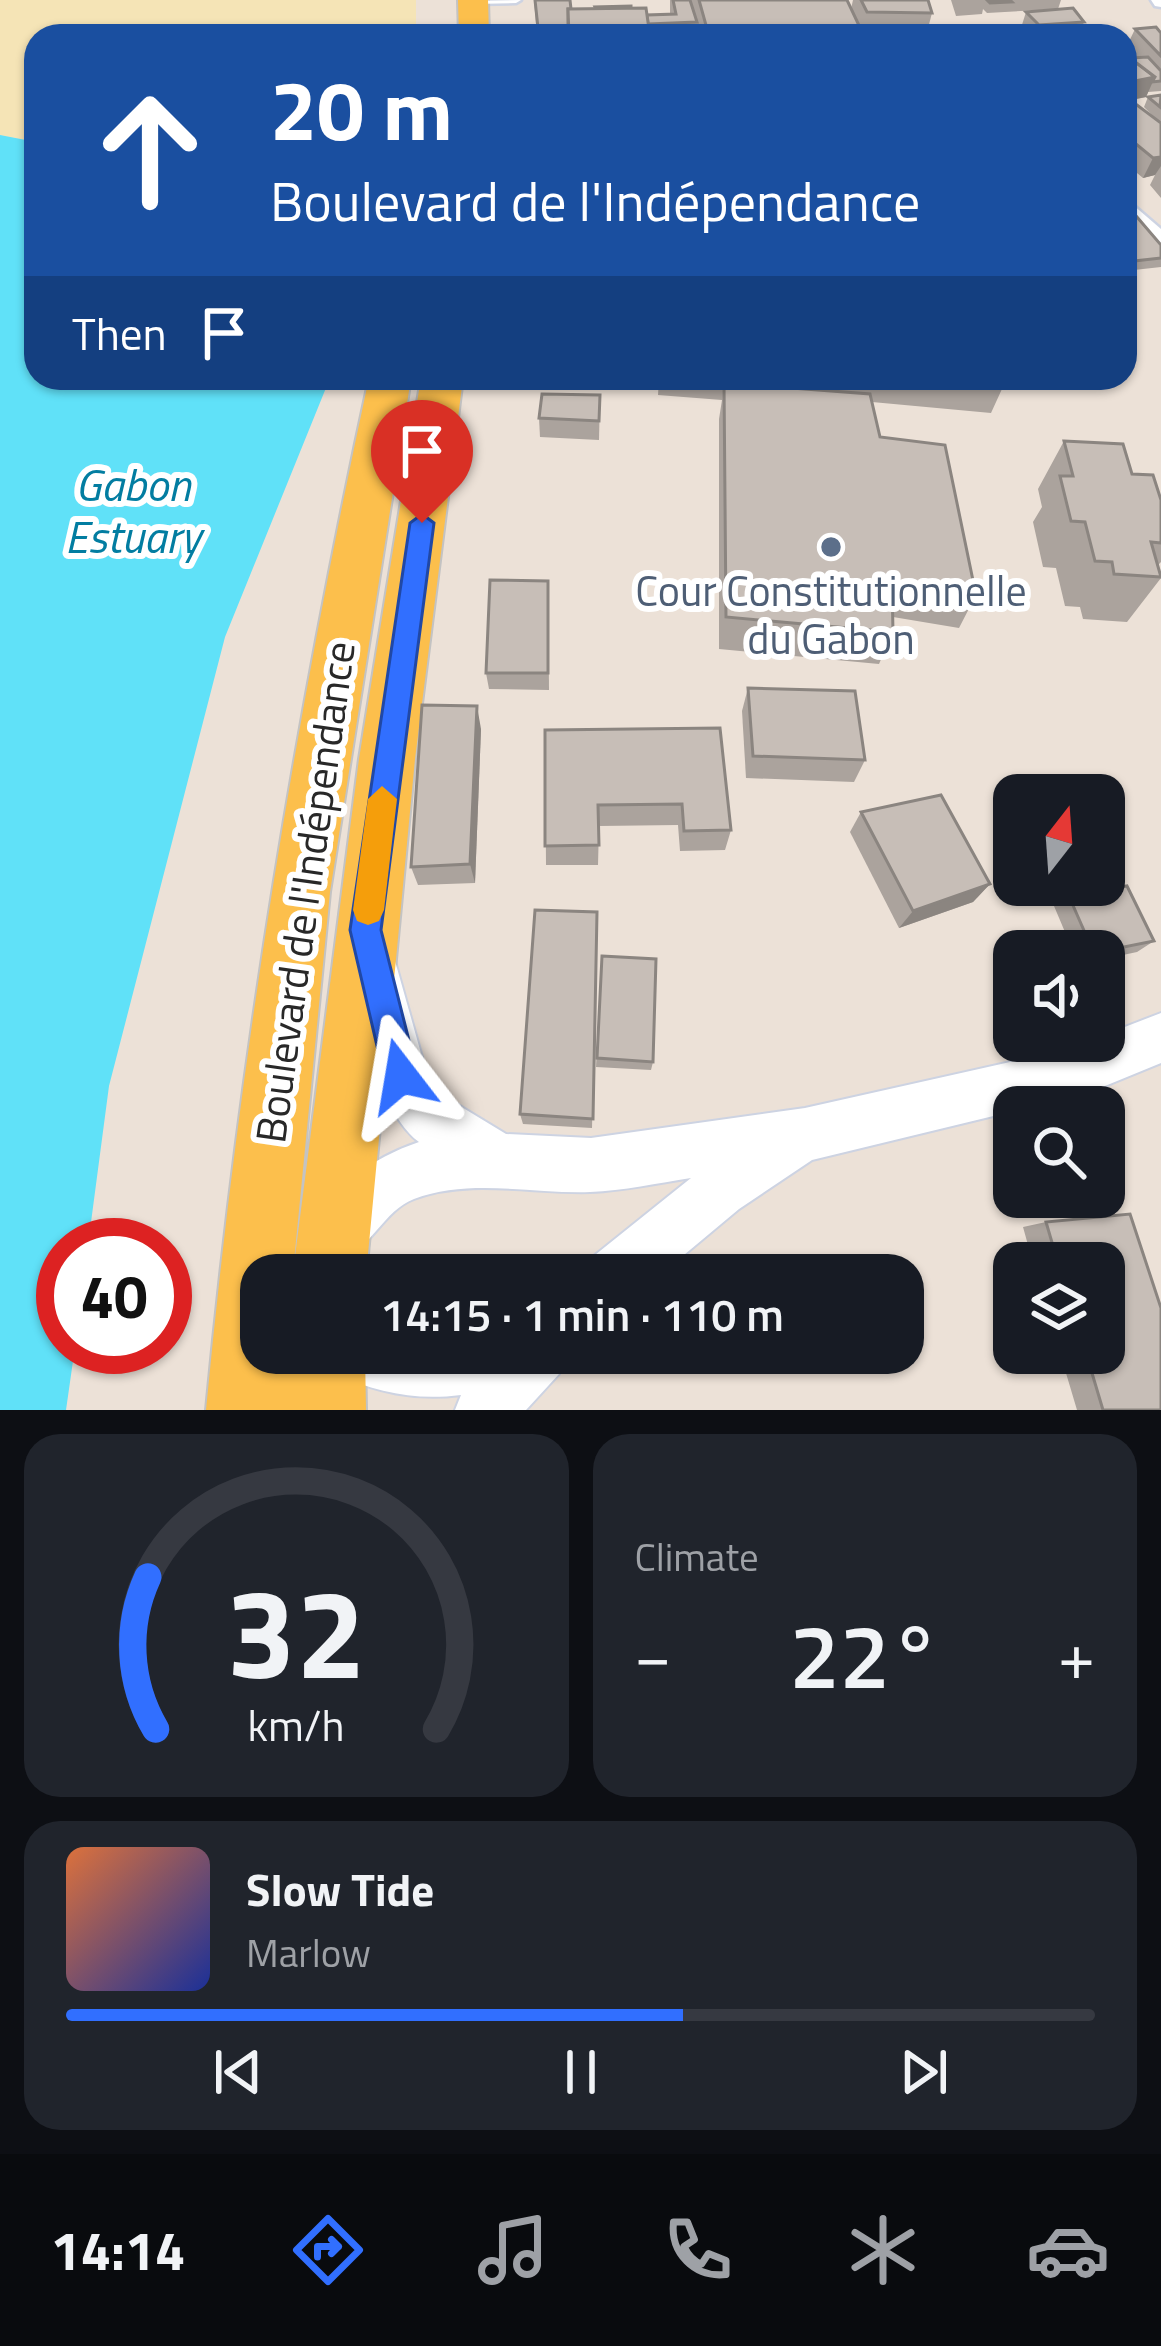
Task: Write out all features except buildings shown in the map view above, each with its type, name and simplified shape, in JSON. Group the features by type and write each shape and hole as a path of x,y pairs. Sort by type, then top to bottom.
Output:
{"main road":[{"name":"Boulevard de l'Indépendance","path":"245,1410 260,1211 294,934 334,676 388,390"},
{"name":"Boulevard de l'Indépendance","path":"325,1254 440,390"},
{"path":"318,1254 307,1231 306,1165 329,942 343,720 334,676"},
{"path":"286,1410 291,1374"},
{"path":"327,1374 327,1410"}],"street":[{"path":"1137,217 1161,242"},
{"path":"366,930 401,1076 431,1119 499,1161"},
{"path":"332,1254 389,1180 424,1168 499,1161 591,1165 805,1136 1083,1070 1161,1039"},
{"path":"641,1254 721,1190 805,1136"},
{"path":"485,1410 518,1374"}],"lane":[{"path":"473,0 516,0"}],"sand":[{"path":"0,0 416,0 416,24 24,24 24,140 0,135"}],"water":[{"name":"Gabon Estuary","path":"0,135 24,140 24,390 325,390 225,637 109,1086 92,1218 36,1218 36,1374 71,1374 66,1410 0,1410"}],"slow traffic":[{"path":"368,910 382,799"}],"place":[{"name":"Cour Constitutionnelle du Gabon","path":"831,547"}],"route":[{"path":"401,1076 366,930 422,523"}]}
